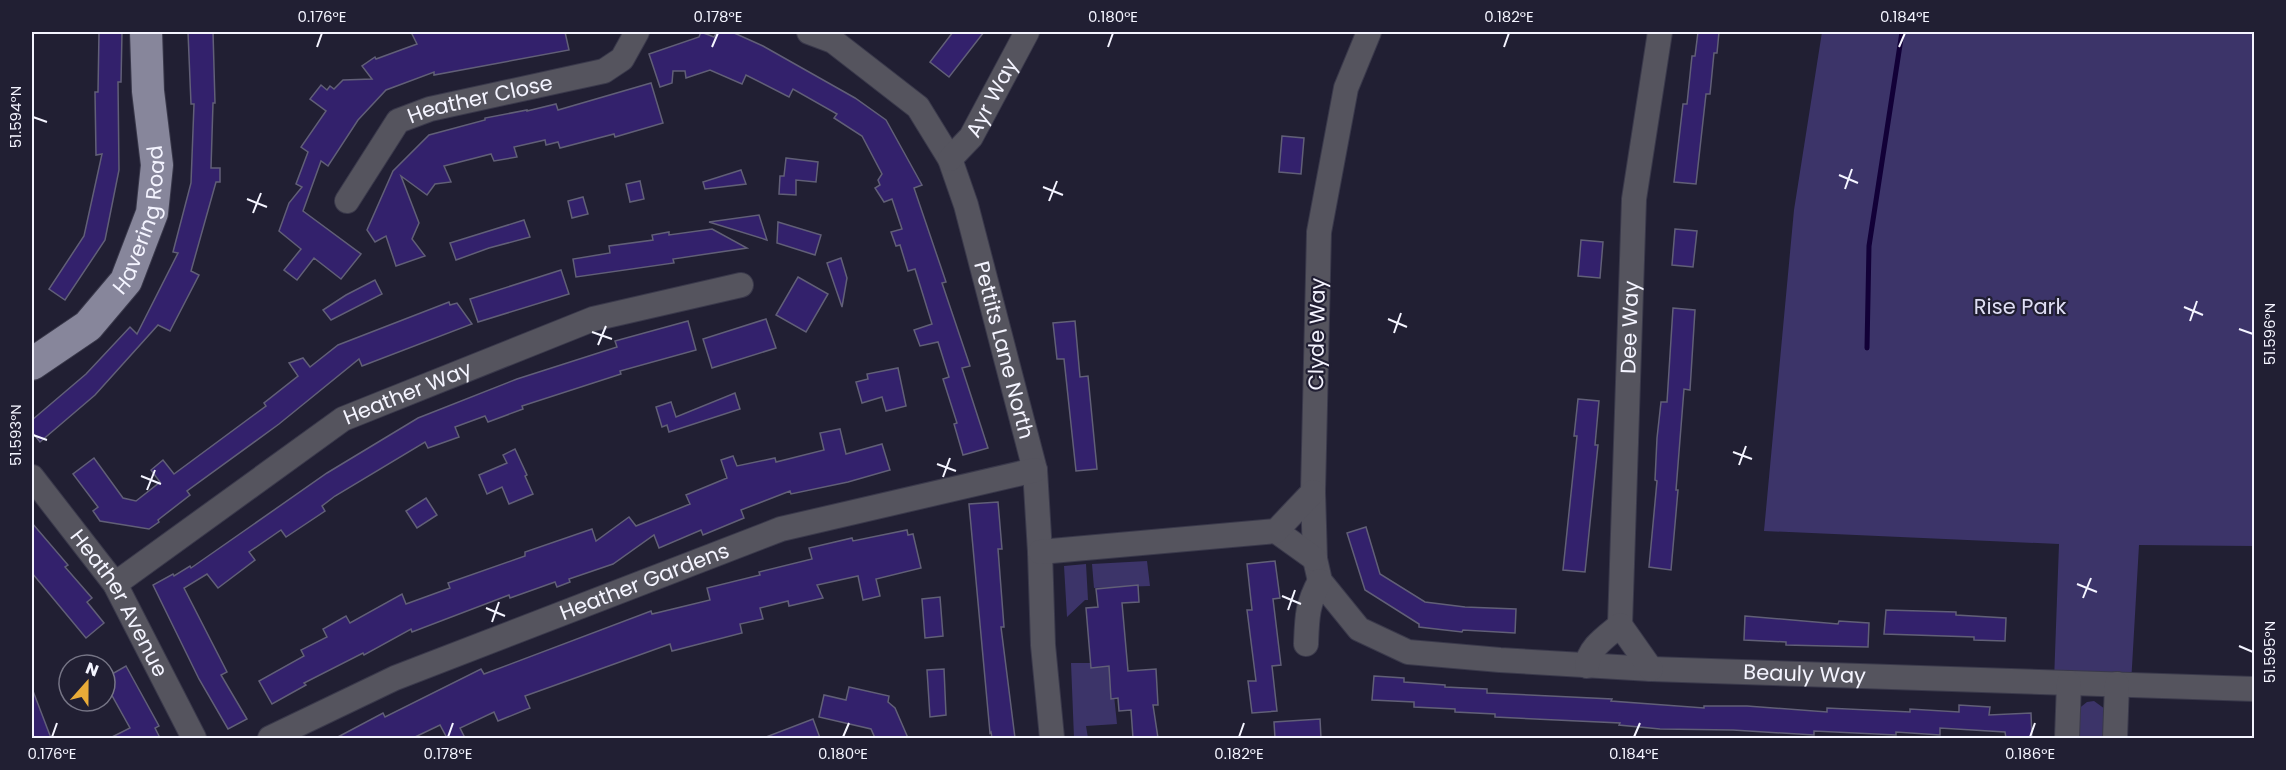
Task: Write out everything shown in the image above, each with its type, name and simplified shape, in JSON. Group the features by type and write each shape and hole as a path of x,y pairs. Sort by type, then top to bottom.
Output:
{"main road":[{"name":"Havering Road","path":"32,364 87,326 126,281 152,213 157,165 148,91 146,32"}],"street":[{"name":"Heather Close","path":"347,201 398,121 430,109 604,71 622,59 637,32"},
{"name":"Pettits Lane North","path":"809,32 833,40 918,107 950,159 966,205 1035,470 1043,645 1052,738"},
{"name":"Ayr Way","path":"950,159 971,137 1027,32"},
{"name":"Clyde Way","path":"1318,570 1313,492 1319,232 1346,88 1369,32"},
{"name":"Dee Way","path":"1620,625 1634,199 1660,32"},
{"name":"Heather Way","path":"115,584 343,419 593,319 741,285"},
{"name":"Heather Gardens","path":"270,738 395,678 781,529 1035,470"},
{"name":"Heather Avenue","path":"33,483 115,584 194,738"},
{"path":"1040,552 1276,531 1313,492"},
{"path":"1276,531 1318,570 1307,612 1306,644"},
{"name":"Beauly Way","path":"1318,570 1359,629 1408,652 1651,669 2254,689"},
{"path":"1587,666 1587,657 1620,625 1651,669"},
{"path":"2067,738 2069,683"},
{"path":"2115,738 2117,684"}],"green space":[{"name":"Rise Park","path":"1822,32 2254,32 2254,546 2139,545 2131,684 2054,681 2059,544 1764,531 1794,210"},
{"path":"1147,561 1150,586 1094,588 1092,564"},
{"path":"1086,564 1088,600 1085,600 1067,617 1064,566"},
{"path":"1071,663 1116,663 1112,676 1117,724 1086,726 1088,738 1074,738"},
{"path":"2094,701 2105,709 2107,738 2075,738 2077,710 2087,702"}],"building":[{"path":"99,32 122,32 121,82 118,82 119,170 105,240 65,300 49,289 84,236 102,154 96,155 95,92 98,92"},
{"path":"188,32 213,32 215,103 213,103 211,168 220,168 220,182 216,182 191,271 199,275 170,331 158,325 95,395 40,442 32,432 32,420 86,374 130,327 137,334 178,253 173,252 191,183 194,104 191,104"},
{"path":"411,32 565,32 569,50 434,75 434,72 386,90 358,120 328,166 321,161 303,211 361,254 341,279 314,258 297,280 284,270 301,249 279,231 289,203 302,187 296,184 308,152 301,147 326,111 310,99 321,85 327,90 330,86 334,89 343,80 372,79 362,66 375,57 376,59 417,44"},
{"path":"701,32 714,37 717,32 732,32 763,46 855,98 886,120 922,185 914,188 946,282 942,283 970,366 962,368 988,448 963,455 954,424 957,423 943,379 949,377 938,342 920,346 914,330 932,324 915,269 908,271 900,245 896,246 891,232 902,229 892,199 884,202 875,188 880,185 878,180 882,174 862,136 834,118 837,114 793,89 789,97 746,75 742,84 710,70 686,78 685,71 673,71 672,83 660,87 649,54 699,37"},
{"path":"953,32 984,32 949,77 930,62"},
{"path":"1698,32 1719,32 1717,53 1714,53 1710,94 1706,94 1696,184 1674,182 1683,104 1687,104 1692,56 1695,56"},
{"path":"651,83 663,123 615,137 614,134 560,148 558,142 546,145 545,140 514,147 517,157 494,161 491,154 444,166 451,182 435,184 427,195 401,176 419,223 412,239 425,256 396,266 386,236 375,242 367,230 393,171 429,135 485,120 485,118 556,104 558,110"},
{"path":"1282,136 1304,138 1301,174 1279,172"},
{"path":"786,158 818,162 816,182 796,180 796,195 779,194 780,176 784,176"},
{"path":"741,170 746,184 705,189 703,182"},
{"path":"640,181 644,199 630,202 626,184"},
{"path":"583,197 588,214 572,218 568,201"},
{"path":"759,215 767,240 709,222"},
{"path":"524,220 530,237 456,260 450,243"},
{"path":"778,222 821,235 815,255 777,243"},
{"path":"712,229 747,248 673,259 674,263 576,277 573,259 610,253 609,246 653,240 652,235 669,232 669,235"},
{"path":"1675,229 1697,231 1693,267 1672,265"},
{"path":"1581,240 1603,242 1600,278 1578,276"},
{"path":"841,258 847,278 842,307 827,263"},
{"path":"561,270 569,294 478,322 470,299"},
{"path":"798,277 828,294 806,332 776,315"},
{"path":"375,280 382,294 331,320 323,310 346,295"},
{"path":"449,302 450,305 457,303 472,324 362,366 359,359 279,424 187,491 190,495 149,529 100,521 93,511 98,507 73,474 94,458 123,498 136,501 160,482 151,470 163,460 174,474 266,406 264,403 298,376 289,363 303,358 310,367 338,345"},
{"path":"1673,308 1695,310 1690,390 1684,389 1671,570 1649,567 1657,481 1655,480 1657,438 1661,402 1667,402"},
{"path":"766,319 776,348 712,368 703,339"},
{"path":"688,321 696,350 620,371 621,374 522,406 523,409 488,422 485,416 455,427 459,437 428,448 425,442 335,496 322,506 325,511 286,537 281,530 249,552 255,560 218,588 207,574 184,588 227,672 221,675 247,719 228,729 199,679 153,585 190,566 191,568 327,473 418,418 517,379 617,347 615,341"},
{"path":"1075,321 1080,377 1088,376 1097,469 1076,471 1064,359 1057,359 1053,323"},
{"path":"898,368 906,406 886,411 882,397 862,403 856,382 868,379 867,374"},
{"path":"735,393 740,409 669,432 667,425 662,427 656,407 671,402 676,417"},
{"path":"1578,399 1599,401 1595,445 1598,445 1585,572 1563,570 1577,436 1574,436"},
{"path":"840,429 846,454 882,444 890,470 791,494 790,491 741,510 744,518 703,535 701,530 659,548 654,535 613,564 569,579 570,582 557,587 555,582 510,598 509,595 412,632 411,629 364,655 363,653 304,683 306,685 272,704 259,681 304,656 301,650 327,637 323,629 346,616 350,623 402,594 406,604 450,588 448,583 525,556 525,552 592,529 596,541 629,517 636,526 690,504 686,495 727,478 721,460 733,456 737,466 775,458 776,462 824,450 820,433"},
{"path":"515,449 533,494 509,504 502,487 487,494 479,475 507,463 503,455"},
{"path":"426,498 437,515 417,528 406,511"},
{"path":"998,502 1002,549 998,549 1004,627 1001,627 1015,738 992,738 990,733 969,504"},
{"path":"32,523 68,565 65,567 92,598 87,602 104,623 86,638 32,573"},
{"path":"1366,527 1380,574 1425,602 1465,607 1516,609 1515,633 1463,630 1462,632 1419,627 1419,624 1365,590 1347,533"},
{"path":"907,530 908,535 913,534 921,568 876,579 880,596 863,600 858,576 817,585 823,598 789,606 788,601 760,608 763,619 740,624 742,633 672,651 670,644 525,696 530,708 498,721 494,712 460,728 465,738 447,738 440,725 413,738 336,738 383,713 385,717 481,669 484,674 651,611 652,614 710,600 707,588 812,559 809,548 852,538 853,541"},
{"path":"1275,561 1280,598 1273,599 1281,665 1272,666 1277,711 1252,713 1248,681 1256,681 1247,610 1252,610 1247,564"},
{"path":"1138,585 1139,602 1122,603 1128,671 1156,669 1158,705 1153,705 1158,738 1133,738 1131,710 1119,711 1118,698 1111,699 1109,666 1091,668 1086,608 1098,607 1096,589"},
{"path":"940,597 943,636 925,638 922,599"},
{"path":"1886,610 1956,612 1956,615 2006,618 2005,641 1974,640 1974,637 1884,634"},
{"path":"1745,616 1838,624 1839,621 1869,623 1868,647 1786,645 1786,642 1744,640"},
{"path":"126,666 159,726 155,728 160,738 110,738 130,728 117,705 117,671"},
{"path":"944,669 946,715 930,717 927,670"},
{"path":"1374,676 1404,678 1404,682 1445,685 1445,687 1487,689 1487,693 1612,699 1611,701 1704,708 1704,706 1747,706 1827,712 1827,708 1959,712 1959,705 1990,707 1989,715 2031,713 2032,738 2006,738 2005,732 1940,728 1940,735 1814,731 1814,735 1733,730 1660,729 1619,725 1620,723 1495,717 1495,714 1455,712 1455,709 1414,707 1414,702 1372,700"},
{"path":"849,687 889,696 888,702 895,708 908,738 875,738 871,729 819,717 824,695 846,700"},
{"path":"33,691 51,738 32,738"},
{"path":"813,719 820,738 766,738 766,737"},
{"path":"1320,719 1321,738 1275,738 1274,722"}],"waterway":[{"path":"1867,348 1869,246 1902,32"}]}
